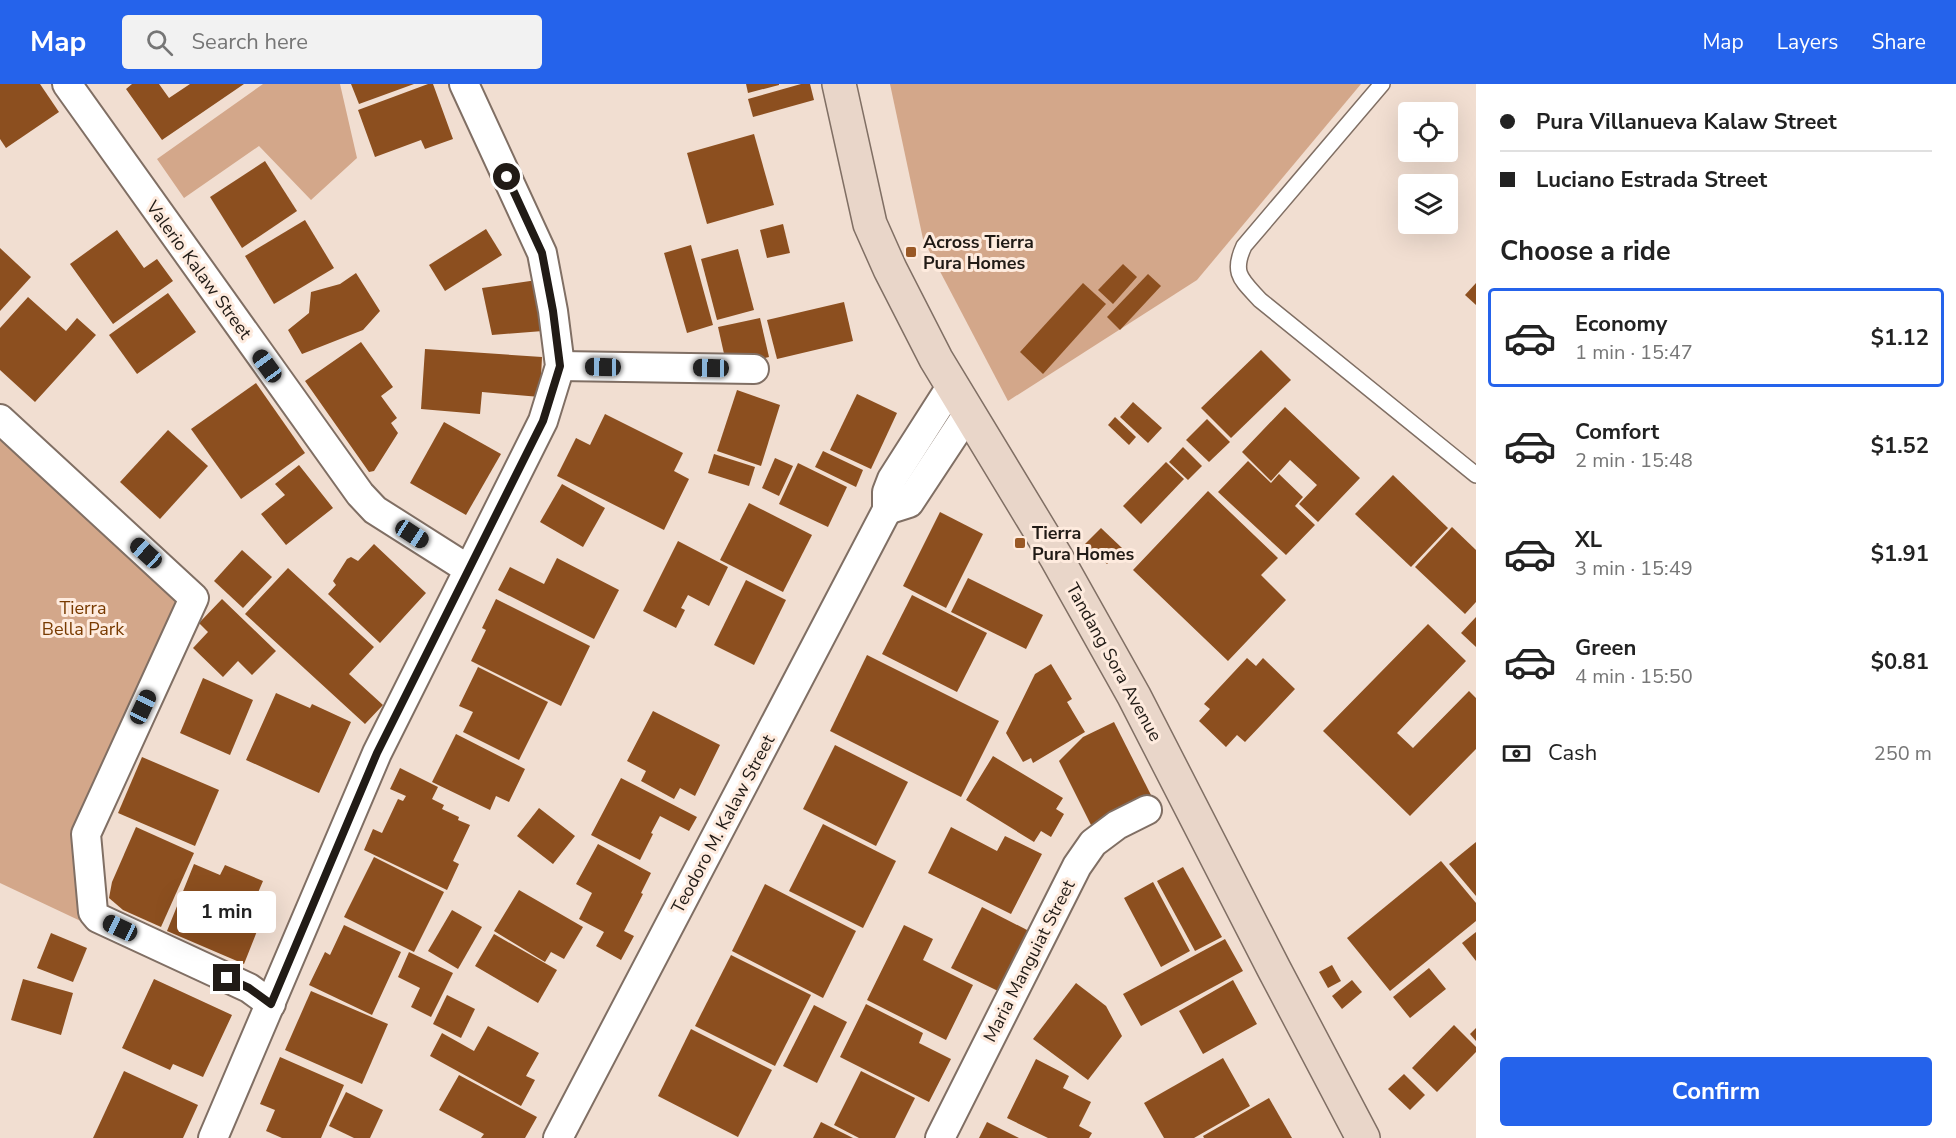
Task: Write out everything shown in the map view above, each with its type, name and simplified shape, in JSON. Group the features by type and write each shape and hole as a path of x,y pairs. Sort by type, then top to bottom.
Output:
{"main road":[{"name":"Tandang Sora Avenue","path":"839,84 870,224 890,269 936,359 1056,556 1134,696 1279,980 1363,1138"}],"street":[{"name":"Valerio Kalaw Street","path":"67,84 360,494 375,510 468,569"},
{"path":"213,1138 377,753 543,421 560,366 542,253 464,84"},
{"path":"560,366 754,369"},
{"name":"Teodoro M. Kalaw Street","path":"558,1138 888,510 887,492 892,479 952,385"},
{"path":"888,510 909,503 969,412"},
{"path":"0,419 194,598 86,834 93,912 98,918 249,988 271,1004"},
{"name":"Maria Manguiat Street","path":"939,1138 1077,866 1092,843 1117,825 1147,810"}],"lane":[{"path":"1382,84 1244,246 1237,262 1241,279 1260,300 1476,475"}],"green space":[{"path":"263,84 340,84 357,158 311,200 259,146 184,198 157,159"},
{"path":"890,84 1361,84 1197,280 1008,401 923,239"},
{"name":"Tierra Bella Park","path":"0,421 184,597 81,827 87,924 0,883"}],"building":[{"path":"0,84 40,84 59,112 6,148 0,139"},
{"path":"132,84 159,84 169,98 190,84 244,84 162,140 126,89"},
{"path":"351,84 414,84 359,104"},
{"path":"433,84 453,139 425,149 421,140 375,157 358,110"},
{"path":"746,84 779,84 779,85 748,93"},
{"path":"801,84 810,84 814,100 753,117 748,99"},
{"path":"754,134 774,205 707,224 687,153"},
{"path":"265,161 297,211 242,248 210,197"},
{"path":"305,220 334,268 274,304 245,256"},
{"path":"783,224 790,253 767,258 760,230"},
{"path":"486,229 502,255 445,291 429,265"},
{"path":"117,230 144,268 157,259 173,281 113,324 70,264"},
{"path":"691,245 713,325 687,333 664,253"},
{"path":"0,248 31,277 0,311"},
{"path":"738,249 754,310 717,320 701,259"},
{"path":"1123,264 1137,277 1113,304 1098,290"},
{"path":"356,273 380,311 363,330 302,354 288,330 309,313 311,292 340,284"},
{"path":"1148,274 1161,286 1120,330 1107,317"},
{"path":"537,280 543,331 492,335 482,288"},
{"path":"1083,283 1106,304 1043,374 1020,352"},
{"path":"1476,283 1476,305 1465,295"},
{"path":"168,293 196,332 137,374 109,335"},
{"path":"28,297 66,331 77,318 96,335 35,402 0,370 0,328"},
{"path":"844,302 853,341 777,359 767,320"},
{"path":"760,318 769,357 727,367 718,327"},
{"path":"361,342 393,387 381,396 397,418 391,423 398,433 374,471 369,472 305,381"},
{"path":"425,349 542,357 540,397 482,392 480,414 421,409"},
{"path":"1261,350 1291,380 1231,438 1201,408"},
{"path":"256,383 305,453 241,499 191,429"},
{"path":"737,390 780,405 761,466 717,451"},
{"path":"857,394 897,413 871,469 830,450"},
{"path":"1133,402 1162,428 1148,443 1120,417"},
{"path":"1285,407 1360,478 1318,522 1299,504 1317,485 1290,460 1271,481 1242,452"},
{"path":"605,414 683,453 674,471 689,479 664,530 557,476 576,438 590,445"},
{"path":"1115,417 1136,437 1129,445 1108,425"},
{"path":"1207,419 1230,442 1209,462 1186,440"},
{"path":"444,422 501,454 466,515 410,483"},
{"path":"168,430 208,466 160,519 120,482"},
{"path":"1183,447 1202,466 1188,480 1169,462"},
{"path":"823,451 863,470 856,487 815,467"},
{"path":"714,454 755,467 749,486 708,473"},
{"path":"775,458 793,466 779,496 762,488"},
{"path":"1248,461 1271,483 1279,474 1303,497 1295,506 1315,525 1286,555 1218,492"},
{"path":"1166,462 1184,479 1141,524 1123,506"},
{"path":"798,463 847,487 828,527 779,504"},
{"path":"299,465 333,508 286,545 261,514 285,495 275,484"},
{"path":"1393,475 1448,528 1411,567 1355,514"},
{"path":"562,484 605,508 583,547 540,522"},
{"path":"1208,491 1278,558 1261,575 1286,600 1228,661 1133,570"},
{"path":"749,503 812,535 783,592 720,560"},
{"path":"940,512 983,534 946,608 903,586"},
{"path":"1452,527 1476,550 1476,602 1465,614 1415,567"},
{"path":"1101,528 1122,548 1107,564 1085,544"},
{"path":"678,541 728,567 709,606 688,595 681,608 685,610 676,628 643,611"},
{"path":"374,544 426,593 380,643 328,594 336,585 333,581 347,559 351,557 358,561"},
{"path":"242,550 272,577 243,608 214,581"},
{"path":"557,558 619,590 594,639 498,590 510,567 544,584"},
{"path":"288,568 374,647 349,674 383,705 365,724 245,614"},
{"path":"968,578 1043,615 1026,649 951,612"},
{"path":"746,580 786,600 754,665 714,645"},
{"path":"912,595 987,633 957,692 882,654"},
{"path":"222,599 276,651 252,675 238,661 223,677 193,648 208,632 199,623"},
{"path":"496,599 590,646 561,706 471,661 486,630 482,628"},
{"path":"1476,617 1476,647 1461,633"},
{"path":"1428,624 1466,661 1397,733 1413,748 1469,691 1476,698 1476,749 1410,816 1323,731"},
{"path":"867,655 999,721 961,797 830,731"},
{"path":"1247,658 1256,666 1263,658 1295,689 1245,742 1237,735 1226,747 1199,721 1210,709 1204,704"},
{"path":"1051,664 1072,699 1067,702 1085,732 1033,763 1031,758 1023,762 1006,733 1035,674"},
{"path":"478,667 548,702 519,760 463,732 473,712 459,706"},
{"path":"203,678 253,700 230,755 180,733"},
{"path":"276,693 310,708 312,704 351,722 319,793 246,760"},
{"path":"653,711 720,745 695,796 680,788 674,799 641,781 646,771 627,761"},
{"path":"1114,722 1152,797 1092,827 1059,761 1083,737"},
{"path":"456,734 525,769 509,802 496,796 490,810 432,782"},
{"path":"835,745 908,782 876,846 803,809"},
{"path":"993,756 1063,798 1056,809 1064,814 1051,837 1041,831 1034,842 966,800"},
{"path":"142,757 219,790 195,846 118,813"},
{"path":"400,768 438,787 432,799 444,805 442,809 459,817 458,820 470,825 453,861 459,864 447,890 364,850 373,829 382,833 398,799 403,801 406,796 390,789"},
{"path":"621,778 697,817 689,831 660,816 640,860 591,835"},
{"path":"539,808 575,836 553,864 517,836"},
{"path":"823,824 896,861 863,928 789,891"},
{"path":"136,827 194,853 161,927 123,910 109,898 112,882"},
{"path":"951,827 997,851 1005,836 1042,854 1011,914 928,873"},
{"path":"1476,842 1476,896 1449,864"},
{"path":"598,844 651,873 624,931 634,936 621,960 596,946 604,932 579,919 592,893 576,884"},
{"path":"374,857 444,892 414,952 344,917"},
{"path":"1441,861 1476,903 1476,921 1390,991 1347,938"},
{"path":"194,864 220,875 225,865 263,881 248,916 261,921 244,964 167,931"},
{"path":"1183,867 1222,937 1195,951 1157,881"},
{"path":"1153,882 1190,951 1161,967 1124,898"},
{"path":"765,884 856,931 823,998 732,951"},
{"path":"519,890 583,927 564,959 551,952 545,962 494,931"},
{"path":"982,907 1029,931 998,991 951,968"},
{"path":"452,910 482,927 458,969 428,951"},
{"path":"344,925 401,952 372,1015 309,985 325,952 330,955"},
{"path":"904,925 933,939 923,960 973,985 946,1040 867,1000"},
{"path":"1476,932 1476,961 1462,943"},
{"path":"51,933 87,948 73,982 37,968"},
{"path":"494,934 557,970 538,1003 475,966"},
{"path":"1225,939 1243,971 1141,1026 1123,994"},
{"path":"409,952 453,973 431,1017 411,1007 420,988 398,977"},
{"path":"731,955 811,995 775,1066 695,1026"},
{"path":"1332,965 1341,981 1328,988 1319,972"},
{"path":"1429,968 1446,989 1410,1018 1393,997"},
{"path":"23,979 73,993 61,1035 11,1020"},
{"path":"154,979 232,1015 203,1077 173,1064 170,1070 122,1048"},
{"path":"1233,980 1257,1024 1203,1054 1179,1011"},
{"path":"1352,980 1362,992 1342,1009 1332,996"},
{"path":"1076,983 1106,1006 1122,1036 1088,1080 1033,1039"},
{"path":"311,991 388,1024 362,1084 285,1050"},
{"path":"447,995 475,1009 461,1038 433,1024"},
{"path":"866,1004 923,1033 919,1043 951,1059 929,1102 840,1057"},
{"path":"814,1005 847,1022 817,1083 783,1066"},
{"path":"1454,1025 1476,1047 1476,1052 1437,1092 1412,1068"},
{"path":"488,1026 539,1053 526,1076 535,1080 521,1106 430,1056 442,1033 474,1051"},
{"path":"1476,1028 1476,1041 1470,1034"},
{"path":"691,1029 772,1070 738,1137 658,1096"},
{"path":"280,1057 344,1085 321,1138 282,1138 266,1131 275,1110 260,1104"},
{"path":"1223,1058 1250,1106 1194,1138 1164,1138 1144,1103"},
{"path":"1036,1059 1069,1076 1063,1088 1091,1102 1079,1126 1092,1133 1089,1138 1048,1138 1007,1118"},
{"path":"124,1071 198,1105 183,1138 93,1138"},
{"path":"861,1071 915,1098 895,1138 859,1138 834,1125"},
{"path":"1404,1074 1425,1095 1410,1110 1388,1089"},
{"path":"459,1075 537,1117 525,1138 481,1138 484,1134 439,1110"},
{"path":"346,1092 383,1110 370,1138 354,1138 329,1126"},
{"path":"1269,1098 1292,1138 1204,1138 1203,1136"},
{"path":"821,1122 853,1138 813,1138"},
{"path":"987,1122 1019,1138 979,1138"}],"place":[{"name":"Across Tierra Pura Homes","path":"911,252"},
{"name":"Tierra Pura Homes","path":"1020,543"}],"route":[{"path":"227,978 249,988 271,1004 377,753 543,421 560,366 553,311 542,253 507,177"}]}
